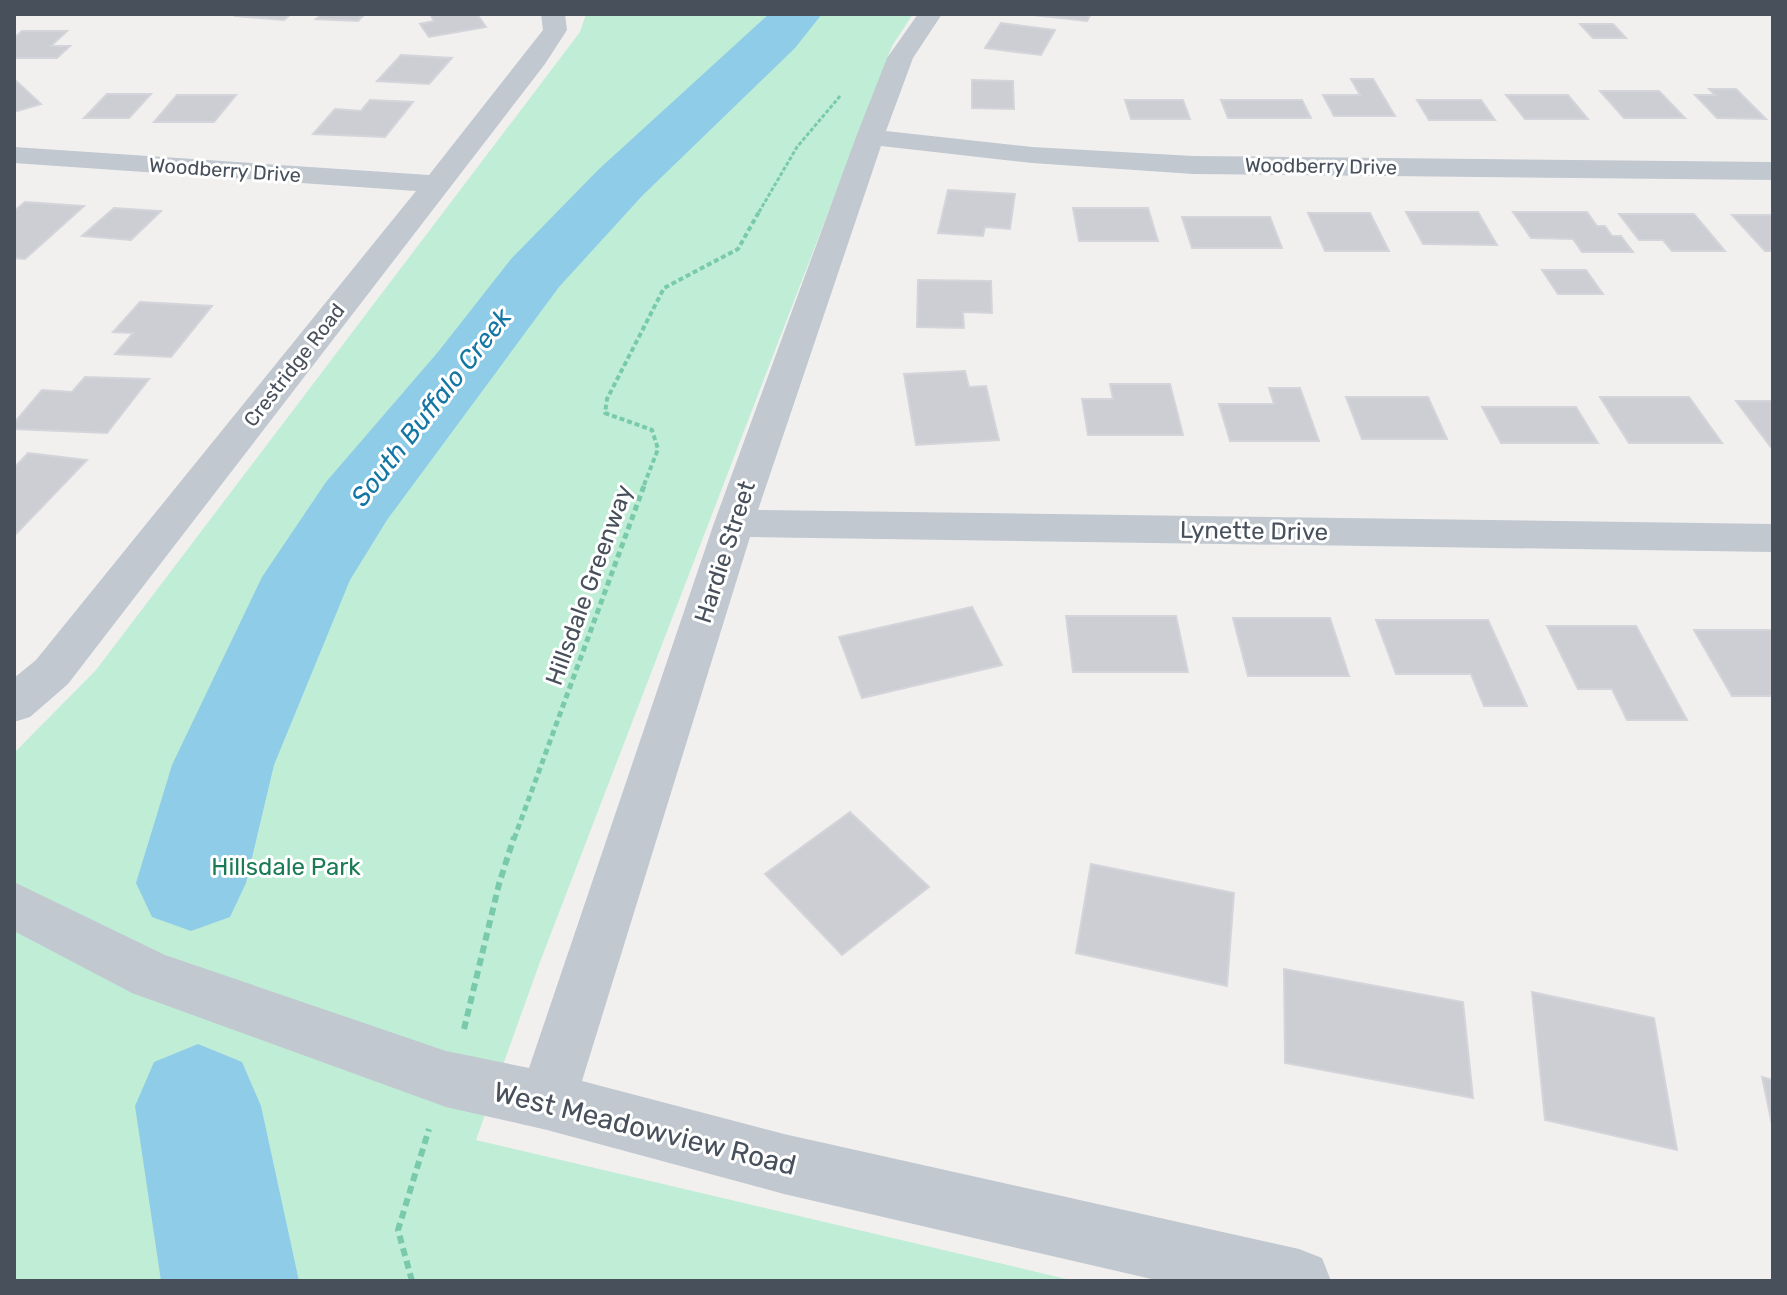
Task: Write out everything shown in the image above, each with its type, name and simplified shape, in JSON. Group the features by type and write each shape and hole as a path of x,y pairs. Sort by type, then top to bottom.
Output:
{"street":[{"name":"Crestridge Road","path":"14,704 52,672 536,59 555,30 553,14"},
{"name":"Hardie Street","path":"547,1101 734,523 870,137 900,58 930,14"},
{"name":"Woodberry Drive","path":"870,137 1032,155 1193,165 1773,171"},
{"name":"Woodberry Drive","path":"14,155 437,184"},
{"name":"Lynette Drive","path":"734,523 1773,538"},
{"name":"West Meadowview Road","path":"14,905 151,975 446,1079 547,1101 784,1164 1299,1281"}],"path":[{"name":"Hillsdale Greenway","path":"412,1281 398,1230 477,990 484,941 504,866 658,449 652,430 605,413 607,399 664,288 738,249 797,147 846,89"}],"green space":[{"name":"Hillsdale Park","path":"586,14 913,14 892,46 540,962 476,1140 1075,1281 14,1281 14,753 96,670 580,32"}],"building":[{"path":"291,14 284,20 236,16"},
{"path":"322,14 365,14 358,21 316,19"},
{"path":"430,14 477,14 486,27 429,37 420,24 434,21"},
{"path":"1024,14 1091,14 1087,21"},
{"path":"1001,23 1055,30 1041,55 985,48"},
{"path":"1580,24 1613,24 1626,38 1593,38"},
{"path":"22,31 67,31 51,46 70,46 57,58 14,58 14,38"},
{"path":"401,55 452,58 429,84 377,81"},
{"path":"14,79 41,104 14,112"},
{"path":"1351,79 1373,79 1395,116 1334,116 1323,95 1360,95"},
{"path":"972,80 1013,81 1014,109 972,108"},
{"path":"1709,89 1736,89 1766,119 1717,118 1695,95 1715,95"},
{"path":"1600,91 1659,91 1685,118 1624,118"},
{"path":"107,94 151,94 129,118 84,118"},
{"path":"177,95 236,95 214,122 154,122"},
{"path":"1506,95 1568,95 1588,119 1525,119"},
{"path":"370,100 413,102 385,137 313,134 335,109 361,111"},
{"path":"1125,100 1183,100 1190,119 1131,119"},
{"path":"1221,100 1302,100 1311,118 1228,118"},
{"path":"1417,100 1481,100 1495,120 1429,120"},
{"path":"948,190 1015,194 1010,229 985,227 983,236 938,233"},
{"path":"25,202 84,206 25,259 14,258 14,211"},
{"path":"114,208 161,211 131,240 82,236"},
{"path":"1073,208 1148,208 1158,241 1079,241"},
{"path":"1406,212 1478,212 1497,245 1423,244"},
{"path":"1513,212 1587,212 1597,226 1605,226 1612,236 1621,236 1633,252 1582,252 1573,239 1531,238"},
{"path":"1308,213 1370,213 1389,251 1325,251"},
{"path":"1619,214 1694,214 1725,251 1672,251 1663,240 1639,240"},
{"path":"1732,215 1773,215 1773,251 1765,251"},
{"path":"1182,217 1270,217 1282,248 1192,248"},
{"path":"1542,270 1586,270 1603,294 1558,294"},
{"path":"918,280 991,281 992,313 963,312 964,328 917,327"},
{"path":"140,302 212,306 171,357 115,354 133,333 113,332"},
{"path":"965,371 969,387 986,386 999,440 916,445 904,374"},
{"path":"85,377 149,379 107,433 14,429 14,423 42,390 72,392"},
{"path":"1110,384 1170,384 1183,435 1088,435 1082,399 1113,399"},
{"path":"1269,388 1300,388 1319,441 1230,441 1219,404 1274,404"},
{"path":"1346,397 1428,397 1447,439 1362,439"},
{"path":"1600,397 1689,397 1722,443 1629,443"},
{"path":"1736,401 1773,401 1773,450"},
{"path":"1482,407 1576,407 1598,443 1501,443"},
{"path":"28,453 87,460 14,536 14,468"},
{"path":"972,607 1002,665 862,698 839,637"},
{"path":"1066,616 1176,616 1188,672 1073,672"},
{"path":"1233,618 1330,618 1349,676 1248,676"},
{"path":"1376,620 1488,620 1527,706 1484,706 1471,674 1396,674"},
{"path":"1547,626 1636,626 1687,720 1627,720 1612,689 1578,689"},
{"path":"1694,630 1773,630 1773,696 1732,696"},
{"path":"850,812 929,887 842,955 765,874"},
{"path":"1091,864 1234,893 1227,986 1076,953"},
{"path":"1284,969 1463,1002 1473,1098 1285,1063"},
{"path":"1532,992 1654,1018 1677,1150 1545,1120"},
{"path":"1762,1077 1773,1080 1773,1129"}],"waterway":[{"name":"South Buffalo Creek","path":"191,883 223,765 307,577 356,502 464,368 535,273 620,183 697,108 777,37 797,14"},
{"name":"South Buffalo Creek","path":"198,1106 230,1281"}]}
